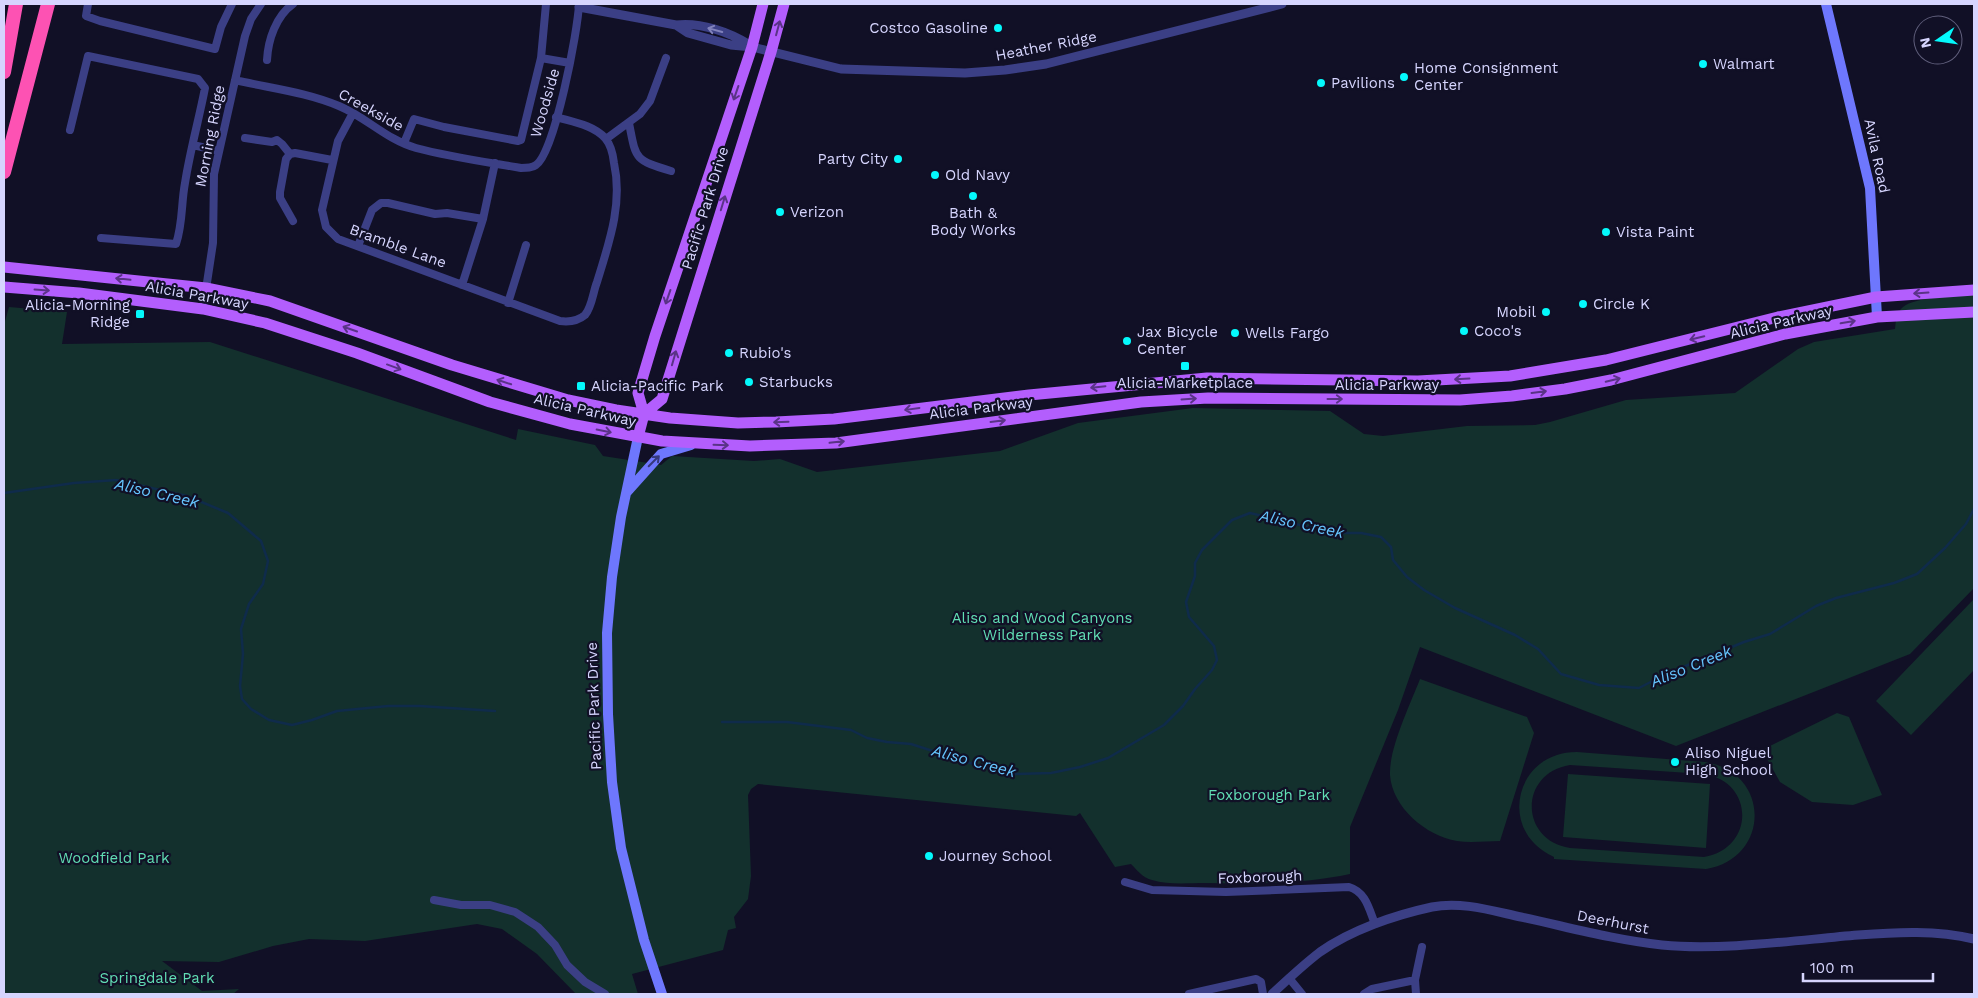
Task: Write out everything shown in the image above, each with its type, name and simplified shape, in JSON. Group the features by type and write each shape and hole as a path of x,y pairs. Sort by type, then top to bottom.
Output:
{"highway":[{"path":"4,72 16,4"},
{"path":"20,107 39,4"},
{"path":"4,172 48,4"}],"main road":[{"name":"Pacific Park Drive","path":"661,994 629,885 621,848 612,782 606,675 607,633 612,577 625,494 644,414 638,396 655,336 752,47 763,4"},
{"name":"Pacific Park Drive","path":"644,414 662,399 771,52 784,4"},
{"name":"Avila Road","path":"1826,4 1870,188 1878,317"},
{"name":"Alicia Parkway","path":"4,267 206,288 270,301 511,384 568,400 644,414 720,422 785,422 834,419 1029,394 1207,378 1418,381 1510,376 1606,360 1778,317 1876,297 1974,290"},
{"name":"Alicia Parkway","path":"4,287 79,293 203,309 265,323 358,354 490,402 570,424 638,437 693,444 779,446 836,443 1141,402 1208,398 1460,400 1512,396 1565,389 1610,380 1785,334 1878,317 1974,312"},
{"path":"625,494 661,454 693,444"}],"street":[{"path":"88,4 86,16 100,22 216,49 221,28 232,4"},
{"name":"Morning Ridge","path":"203,309 214,243 214,174 245,36 251,19 260,4"},
{"path":"267,60 268,45 276,26 293,4"},
{"path":"404,143 414,119 444,128 521,140 541,58 546,4"},
{"name":"Heather Ridge","path":"579,6 676,25 688,33 731,45 752,47 841,69 965,73 1046,64 1282,4"},
{"name":"Woodside","path":"495,163 530,168 537,165 543,157 570,64 579,6"},
{"path":"70,130 88,56 198,79 205,88 185,184 180,230 176,244 101,238"},
{"path":"541,58 570,64"},
{"path":"556,117 591,128 606,140 640,114 650,102 666,58"},
{"name":"Creekside","path":"235,80 318,98 353,113 384,134 416,148 495,163"},
{"name":"Bramble Lane","path":"353,113 338,141 332,160 322,210 326,227 338,239 508,303 560,321 569,322 578,319 588,310 616,216 615,168 612,151 606,140"},
{"path":"629,123 637,155 642,161 670,171"},
{"path":"246,138 272,142 277,140 290,154"},
{"path":"193,145 219,151"},
{"path":"293,221 280,198 286,159 290,154 295,153 332,160"},
{"path":"462,285 483,219 495,163"},
{"path":"358,246 372,210 381,203 435,214 447,213 483,219"},
{"path":"508,303 526,246"},
{"name":"Foxborough","path":"1125,882 1152,890 1226,892 1349,887 1357,890 1364,897 1375,924"},
{"path":"434,900 461,905 490,905 515,912 538,927 555,945 567,965 586,982 605,994"},
{"name":"Deerhurst","path":"1272,994 1321,952 1355,932 1432,907 1451,905 1478,907 1630,940 1670,946 1732,945 1895,932 1940,933 1974,939"},
{"path":"1416,994 1415,980 1422,948"},
{"path":"1289,978 1302,994"},
{"path":"1189,994 1256,979 1261,982 1263,994"},
{"path":"1364,994 1372,989 1415,980"}],"green space":[{"path":"1974,294 1974,588 1910,654 1676,746 1420,647 1398,710 1350,827 1350,874 1278,883 1165,883 1146,878 1131,864 1115,867 1080,813 1076,816 758,784 751,789 748,795 751,876 748,899 734,917 736,928 728,930 723,950 632,974 638,994 576,994 537,954 502,929 477,924 365,941 309,939 273,946 219,962 162,961 202,991 239,989 233,994 4,994 4,325 9,307 67,312 62,344 210,342 516,440 518,429 595,445 603,456 661,465 672,456 754,461 780,459 817,472 1000,451 1078,423 1193,408 1330,411 1364,434 1383,436 1467,426 1535,425 1626,400 1735,393 1798,349 1814,342 1895,329 1899,312 1909,304 1937,297"},
{"path":"1973,600 1974,670 1911,735 1876,701"},
{"path":"1420,679 1527,717 1534,733 1500,841 1462,842 1445,838 1434,833 1413,818 1397,798 1392,787 1390,775 1393,752"},
{"path":"1837,713 1849,717 1882,795 1853,805 1812,802 1780,782 1762,750"},
{"path":"1577,752 1705,762 1727,769 1742,781 1751,797 1755,815 1752,833 1743,849 1727,862 1706,869 1554,859 1554,857 1536,845 1525,830 1520,813 1520,795 1527,779 1539,765 1556,755","holes":["1570,765 1704,774 1721,779 1733,789 1740,801 1742,815 1740,829 1733,841 1721,851 1704,857 1570,848 1553,842 1541,833 1534,820 1532,806 1534,793 1541,780 1553,771"]},
{"path":"1568,774 1710,784 1706,848 1563,837"}],"waterway":[{"name":"Aliso Creek","path":"4,493 74,483 116,480 187,496 228,513 261,541 268,561 263,584 249,604 241,629 243,654 240,686 242,699 251,709 269,720 292,725 337,711 388,706 495,711"},
{"name":"Aliso Creek","path":"722,722 787,722 851,730 867,738 911,744 970,763 1015,774 1051,773 1080,767 1108,758 1164,725 1183,706 1212,670 1217,660 1214,646 1189,617 1186,602 1195,576 1195,563 1202,550 1232,520 1250,513 1333,533 1361,533 1381,537 1391,547 1393,560 1407,577 1424,590 1455,608 1515,635 1538,649 1561,674 1599,685 1639,688 1666,674 1744,642 1770,634 1816,606 1836,598 1894,583 1917,574 1945,548 1966,524 1974,509"}],"place":[{"name":"Costco Gasoline","path":"998,28"},
{"name":"Walmart","path":"1703,64"},
{"name":"Home Consignment Center","path":"1404,77"},
{"name":"Pavilions","path":"1321,83"},
{"name":"Party City","path":"898,159"},
{"name":"Old Navy","path":"935,175"},
{"name":"Bath & Body Works","path":"973,196"},
{"name":"Verizon","path":"780,212"},
{"name":"Vista Paint","path":"1606,232"},
{"name":"Circle K","path":"1583,304"},
{"name":"Mobil","path":"1546,312"},
{"name":"Alicia-Morning Ridge","path":"140,314"},
{"name":"Coco's","path":"1464,331"},
{"name":"Wells Fargo","path":"1235,333"},
{"name":"Jax Bicycle Center","path":"1127,341"},
{"name":"Rubio's","path":"729,353"},
{"name":"Alicia-Marketplace","path":"1185,366"},
{"name":"Starbucks","path":"749,382"},
{"name":"Alicia-Pacific Park","path":"581,386"},
{"name":"Aliso Niguel High School","path":"1675,762"},
{"name":"Journey School","path":"929,856"}],"park label":[{"name":"Aliso and Wood Canyons Wilderness Park","path":"1042,626"},
{"name":"Foxborough Park","path":"1269,795"},
{"name":"Woodfield Park","path":"114,858"},
{"name":"Springdale Park","path":"157,978"}]}
